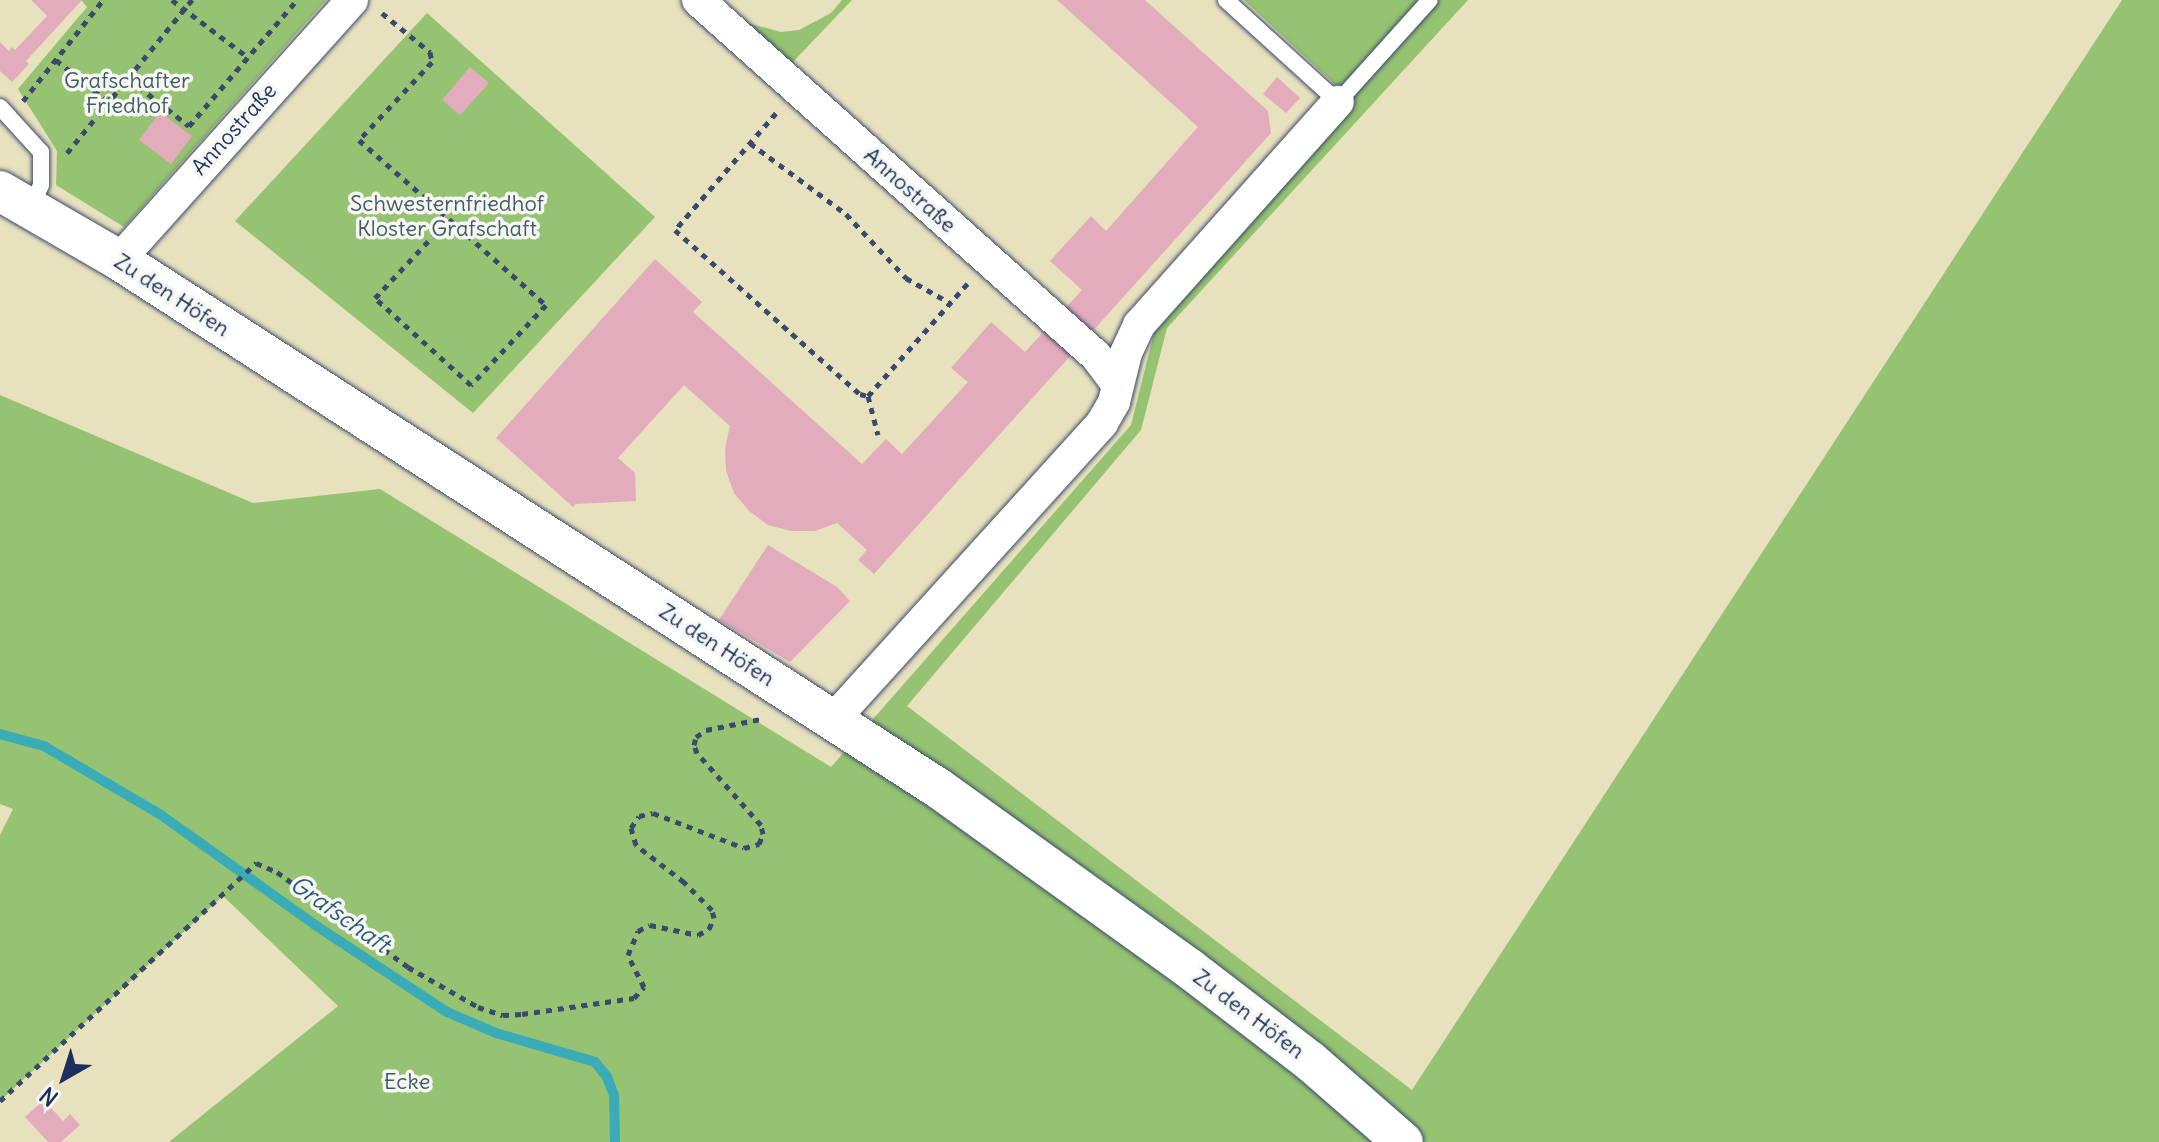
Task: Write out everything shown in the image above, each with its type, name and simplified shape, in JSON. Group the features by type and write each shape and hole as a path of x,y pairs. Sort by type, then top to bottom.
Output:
{"street":[{"name":"Annostraße","path":"698,0 1096,356 1117,384"},
{"name":"Annostraße","path":"119,260 364,5"},
{"path":"823,715 1102,423 1114,402 1117,384 1139,325 1338,102"},
{"name":"Zu den Höfen","path":"24,194 119,260 938,788 1190,969 1310,1061 1403,1142"}],"lane":[{"path":"1226,0 1338,102 1430,0"},
{"path":"5,112 41,152 24,194"}],"path":[{"path":"5,112 56,60 103,0"},
{"path":"172,0 249,58"},
{"path":"24,194 129,79 192,0"},
{"path":"129,79 189,126 297,0"},
{"path":"364,5 430,52 432,62 359,140 449,219 546,305 471,385 375,298 449,219"},
{"path":"56,60 109,102"},
{"path":"798,88 675,230 860,394 868,396"},
{"path":"750,143 846,214 906,278 950,303"},
{"path":"868,396 988,260"},
{"path":"868,396 878,435"},
{"path":"0,1101 252,864 267,866 408,967 478,1007 503,1015 522,1014 634,998 644,987 628,955 633,936 650,925 698,935 709,929 714,918 712,910 684,882 636,845 631,835 634,822 644,814 658,813 737,846 755,847 763,834 761,825 697,753 694,741 702,732 715,727 823,715"}],"green space":[{"name":"Grafschafter Friedhof","path":"81,0 326,0 124,227 56,185 57,151 18,89 87,7"},
{"path":"842,0 852,0 791,64 744,22 781,32 799,30 831,13"},
{"name":"Ecke","path":"1244,0 1468,0 1167,328 1141,430 907,706 1412,1090 2122,0 2159,0 2159,1142 169,1142 338,1006 223,896 0,1101 0,835 13,809 0,804 0,395 253,503 380,489 831,767 1131,425 1156,325 1354,102"},
{"name":"Schwesternfriedhof Kloster Grafschaft","path":"427,13 655,217 473,413 235,221"}],"building":[{"path":"31,0 82,0 26,61 29,64 12,82 0,71 0,42 9,51 12,47 15,50 47,16"},
{"path":"1057,0 1145,0 1268,111 1271,133 874,574 858,560 867,550 837,523 815,531 791,531 768,525 749,511 734,493 726,471 725,448 730,426 684,385 618,458 635,473 636,501 576,504 573,507 496,438 655,259 702,302 693,312 862,464 886,439 902,454 968,382 951,368 991,322 1025,352 1082,290 1050,261 1091,216 1106,231 1198,127"},
{"path":"470,67 489,83 460,115 442,100"},
{"path":"1277,77 1300,98 1286,113 1263,94"},
{"path":"160,112 192,136 171,164 139,140"},
{"path":"768,545 837,587 850,601 790,662 719,620"},
{"path":"44,1100 63,1121 70,1114 80,1125 61,1142 48,1142 25,1117"}],"waterway":[{"name":"Grafschaft","path":"0,734 44,746 161,815 315,925 447,1012 496,1033 595,1062 607,1077 614,1095 615,1142"}]}
